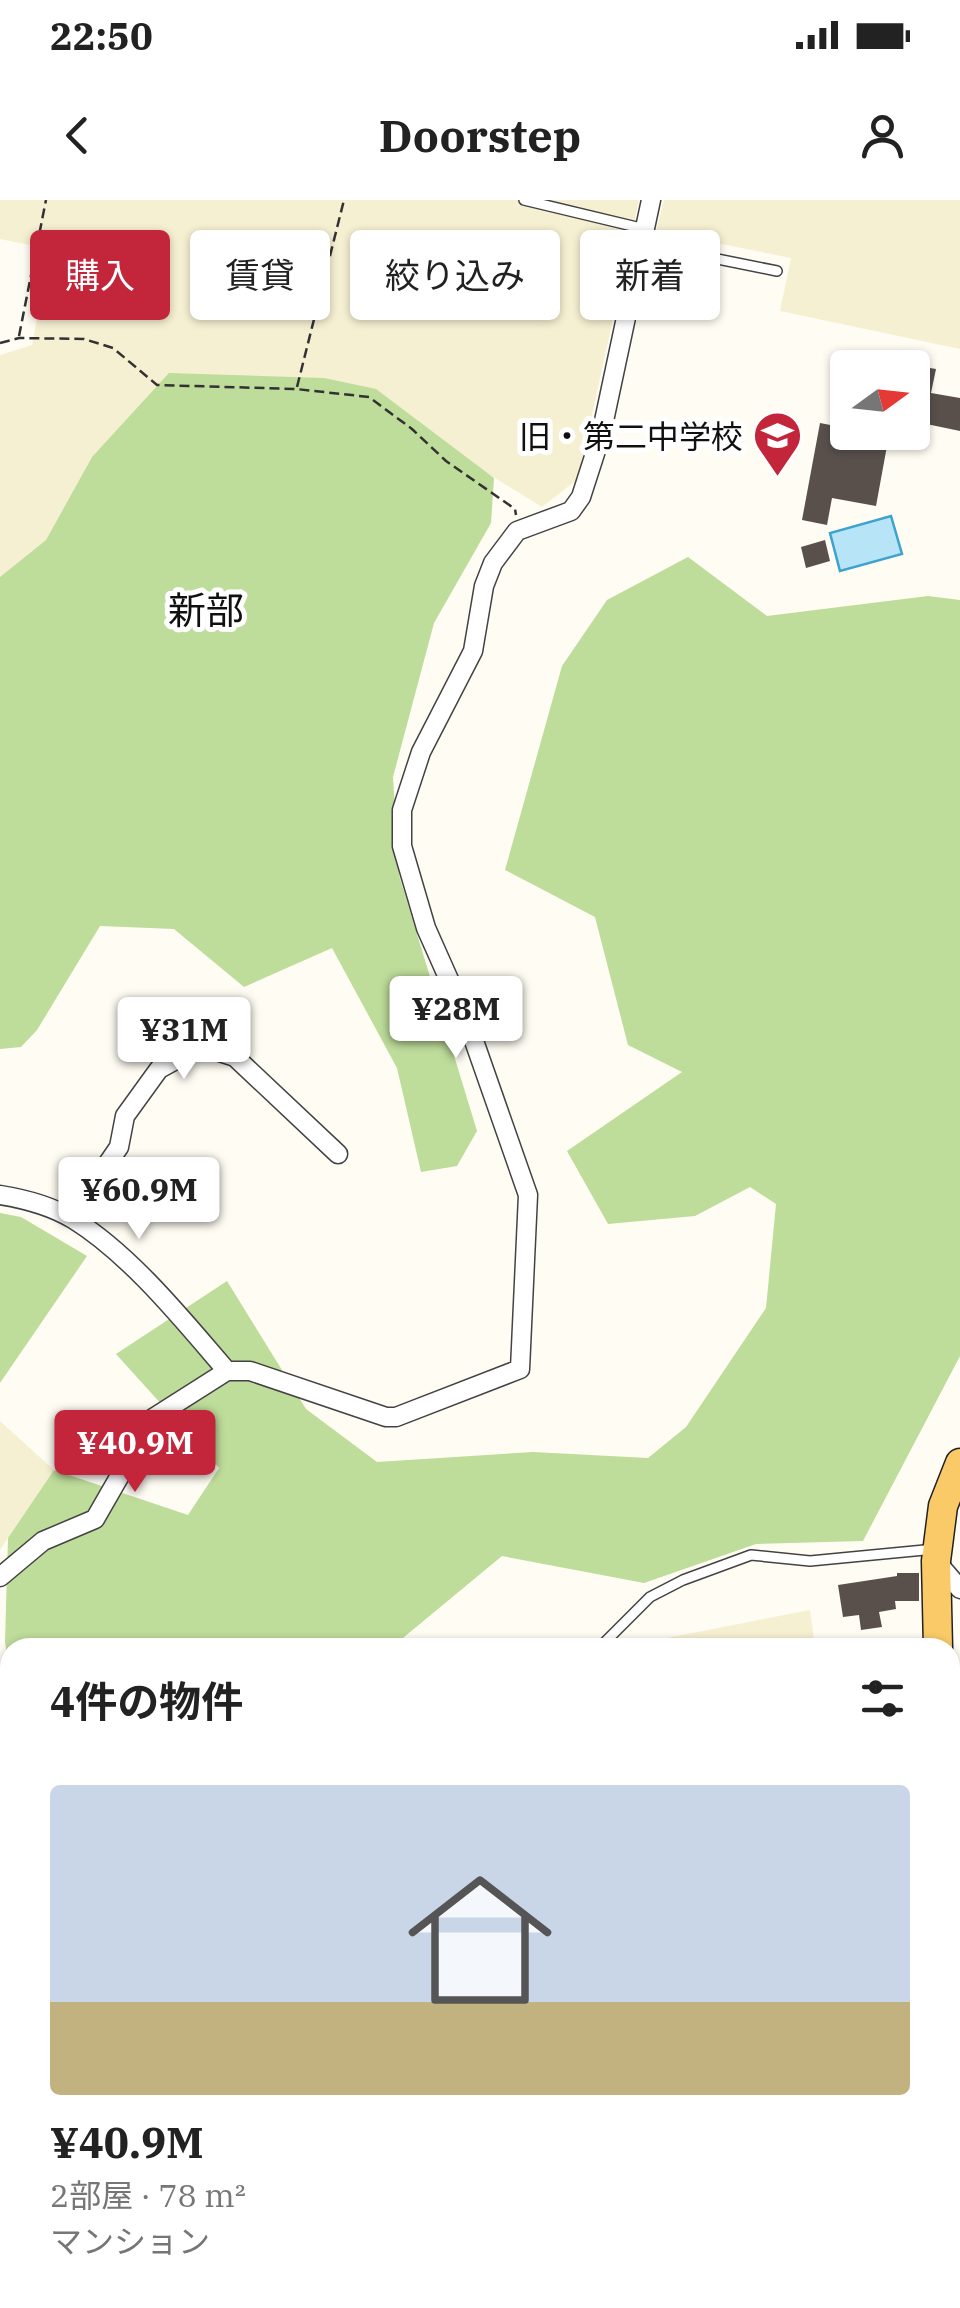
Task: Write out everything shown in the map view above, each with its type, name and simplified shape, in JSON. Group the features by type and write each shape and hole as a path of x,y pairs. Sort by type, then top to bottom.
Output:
{"main road":[{"path":"938,1638 937,1555 944,1506 960,1463"}],"street":[{"path":"645,230 651,200"},
{"path":"0,1577 43,1541 95,1520 154,1418 227,1371 250,1371 386,1417 520,1370 528,1195 466,1018 426,928 402,846 402,810 422,752 473,650 484,586 493,562 516,531 572,511 582,497 601,435 626,320"},
{"path":"71,1217 119,1147 125,1116 159,1068 201,1046 235,1057 338,1154"},
{"path":"0,1195 28,1200 71,1217 136,1272 227,1371"},
{"path":"937,1555 960,1590"}],"lane":[{"path":"524,200 624,230"},
{"path":"720,256 778,271"},
{"path":"609,1638 650,1598 683,1580 751,1555 810,1561 937,1555"}],"path":[{"path":"19,338 46,200"},
{"path":"296,389 344,200"},
{"path":"0,342 19,338 84,339 113,348 157,385 296,389 369,397 446,461 515,509 516,531"}],"shaded area":[{"path":"0,200 639,200 632,230 580,230 580,320 613,320 578,479 542,507 448,449 92,457 46,540 0,577 0,355 32,345 37,320 170,320 170,230 30,230 30,245 0,239"},
{"path":"664,200 960,200 960,349 780,311 791,258 720,244 720,230 656,230"},
{"path":"0,1421 54,1470 0,1550"},
{"path":"810,1610 814,1638 666,1638"}],"green space":[{"path":"169,373 324,378 376,389 494,478 491,523 434,623 393,777 399,875 477,1131 457,1166 421,1172 397,1068 332,948 244,987 174,929 100,926 37,1030 21,1047 0,1049 0,577 46,540 92,457"},
{"path":"688,557 767,616 928,596 960,600 960,1356 863,1541 756,1544 644,1583 502,1556 403,1638 5,1638 8,1538 54,1470 188,1515 219,1468 116,1354 227,1281 306,1409 377,1462 533,1452 648,1458 686,1427 766,1308 776,1204 750,1187 695,1216 608,1224 567,1151 682,1072 628,1045 595,917 505,870 562,666 607,600"},
{"path":"0,1213 21,1217 87,1256 0,1383"}],"water":[{"path":"891,516 902,554 840,571 830,533"}],"building":[{"path":"930,368 936,369 931,393 960,398 960,431 930,425"},
{"path":"820,423 830,425 830,450 886,450 876,506 832,498 827,525 802,520"},
{"path":"825,540 830,561 806,568 801,547"},
{"path":"897,1573 919,1573 919,1601 895,1601 896,1609 879,1612 882,1627 861,1630 859,1615 843,1617 838,1585"}],"place":[{"name":"旧・第二中学校","path":"778,478"}],"district":[{"name":"新部","path":"206,609"}]}
